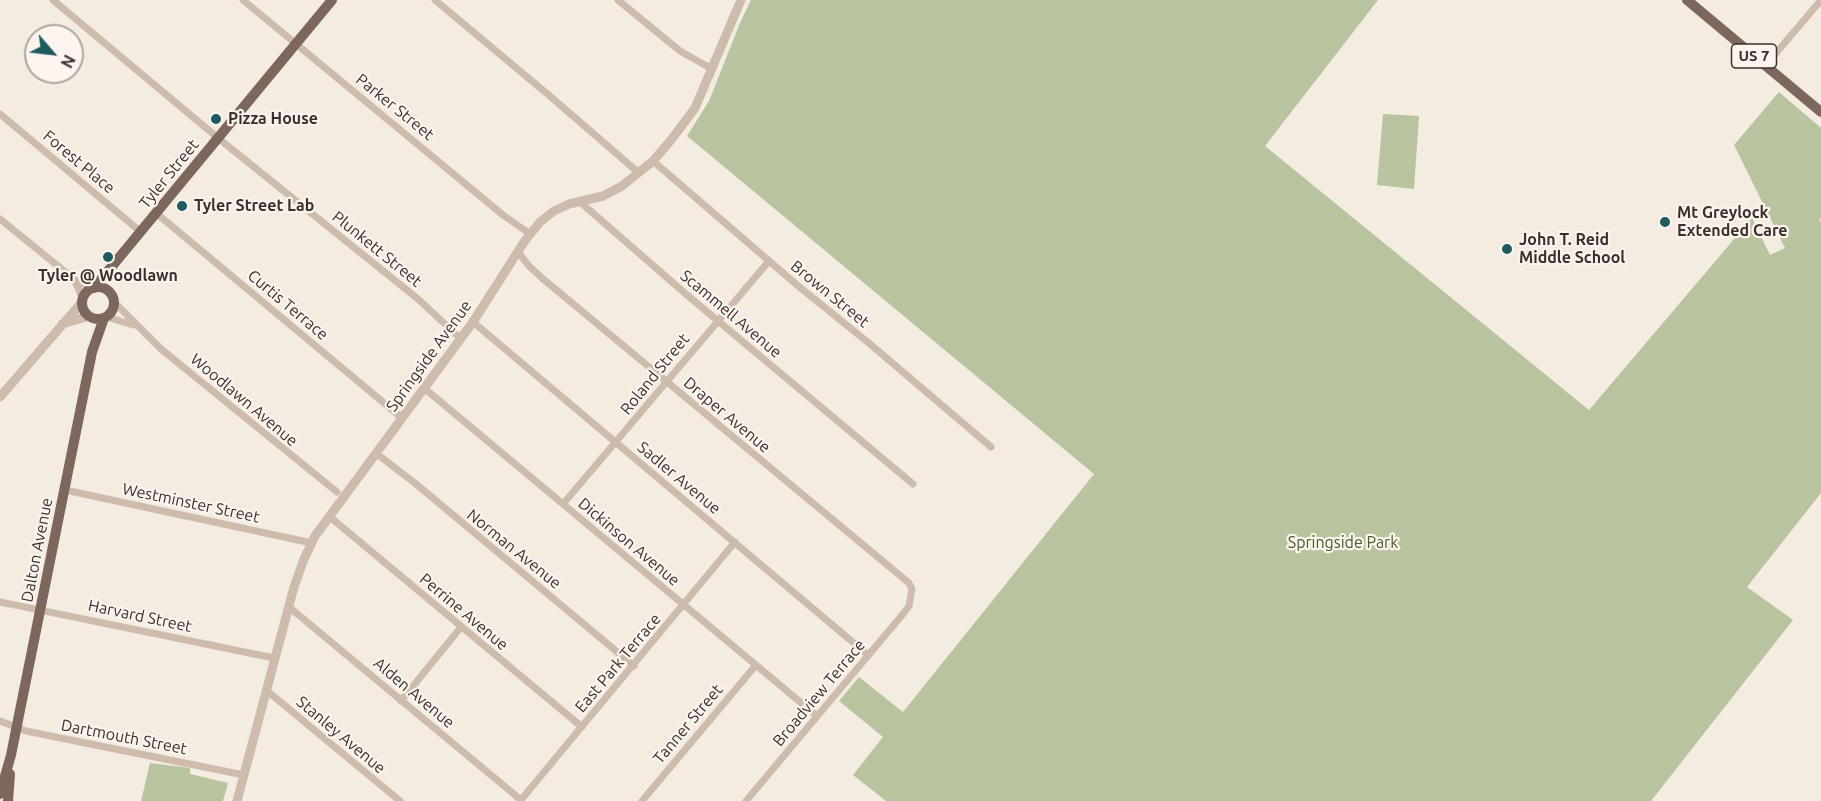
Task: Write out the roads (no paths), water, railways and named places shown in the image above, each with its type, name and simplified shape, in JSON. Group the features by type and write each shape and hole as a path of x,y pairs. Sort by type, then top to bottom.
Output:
{"main road":[{"name":"Tyler Street","path":"93,288 332,0"},
{"name":"US 7","path":"1687,0 1821,112"},
{"name":"Tyler Street","path":"112,297 111,282 120,256"},
{"path":"93,288 103,288 112,297 112,310 105,317 90,317 85,312 83,300 93,288"},
{"name":"Dalton Avenue","path":"90,317 92,352"},
{"name":"Dalton Avenue","path":"0,794 11,755 92,352 105,317"},
{"name":"Dalton Avenue","path":"8,801 11,755"}],"street":[{"name":"Plunkett Street","path":"53,0 218,138 418,299 460,338"},
{"name":"Parker Street","path":"243,0 503,215 530,234"},
{"path":"435,0 639,173"},
{"path":"618,0 680,51 712,69"},
{"name":"Springside Avenue","path":"237,801 274,658 304,559 312,543 472,322 540,222 554,211 579,201 603,196 622,186 653,161 671,140 695,108 741,0"},
{"path":"1766,65 1821,0"},
{"name":"Forest Place","path":"0,114 141,232"},
{"name":"Brown Street","path":"653,161 991,447"},
{"name":"Scammell Avenue","path":"579,201 913,484"},
{"name":"Curtis Terrace","path":"156,213 402,418"},
{"path":"0,219 74,279 93,288"},
{"name":"Draper Avenue","path":"518,252 542,278 909,583 912,589 911,601"},
{"name":"Roland Street","path":"563,504 769,261"},
{"path":"0,396 83,300 74,279"},
{"name":"Woodlawn Avenue","path":"112,297 135,325 249,422 337,492"},
{"path":"62,324 90,317"},
{"name":"Woodlawn Avenue","path":"105,317 135,325"},
{"name":"Sadler Avenue","path":"472,322 868,655"},
{"name":"Dickinson Avenue","path":"424,388 816,716"},
{"name":"Norman Avenue","path":"376,454 416,484 634,666"},
{"name":"Westminster Street","path":"65,490 312,543"},
{"name":"Perrine Avenue","path":"330,517 582,728"},
{"name":"East Park Terrace","path":"521,800 735,542"},
{"name":"Broadview Terrace","path":"746,801 903,614 911,601"},
{"name":"Harvard Street","path":"0,602 274,658"},
{"name":"Alden Avenue","path":"289,607 521,800"},
{"path":"401,700 461,627"},
{"name":"Tanner Street","path":"642,801 756,665"},
{"name":"Stanley Avenue","path":"266,690 400,801"},
{"name":"Dartmouth Street","path":"0,721 26,731 244,775"}],"place":[{"name":"Pizza House","path":"216,119"},
{"name":"Tyler Street Lab","path":"182,206"},
{"name":"Mt Greylock Extended Care","path":"1665,222"},
{"name":"John T. Reid Middle School","path":"1507,249"},
{"name":"Tyler @ Woodlawn","path":"108,257"}],"park label":[{"name":"Springside Park","path":"1343,543"}]}
